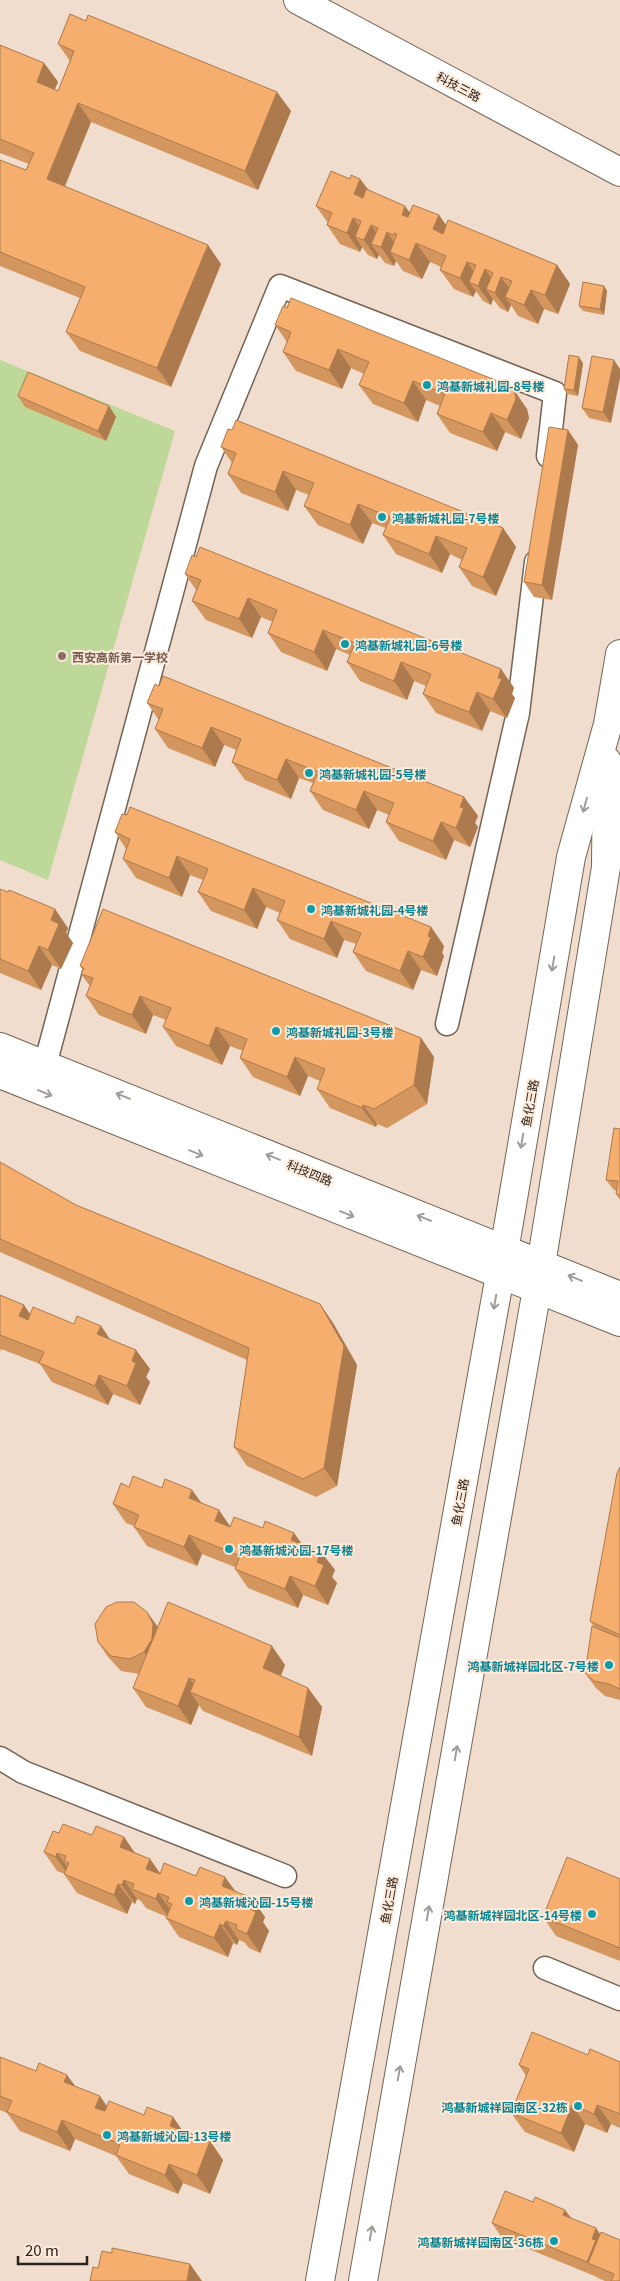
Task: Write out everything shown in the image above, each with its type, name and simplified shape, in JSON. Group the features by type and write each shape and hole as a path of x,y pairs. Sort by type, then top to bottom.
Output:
{"street":[{"name":"科技三路","path":"298,0 620,172"},
{"path":"45,1065 206,466 280,286 555,393 545,480"},
{"path":"447,1024 518,713 538,538"},
{"name":"鱼化三路","path":"320,2281 502,1262 571,857 608,724 620,654"},
{"name":"鱼化三路","path":"363,2281 539,1277 606,867 608,724"},
{"name":"科技四路","path":"0,1047 539,1277 620,1322"},
{"name":"科技四路","path":"0,1074 502,1262"},
{"name":"科技四路","path":"539,1277 620,1296"},
{"path":"0,1758 23,1772 285,1876"},
{"path":"545,1968 620,1998"}],"green space":[{"path":"0,360 175,431 48,880 0,860"}],"building":[{"path":"70,14 86,21 88,15 277,92 245,171 78,103 47,179 208,245 157,368 66,332 85,287 0,252 0,160 26,170 34,153 0,139 0,45 44,63 37,82 58,91 74,51 58,44"},
{"path":"331,171 350,179 351,175 360,179 354,194 363,198 366,189 405,206 402,215 408,217 413,205 439,215 433,229 443,234 448,220 557,265 545,295 531,290 524,305 505,297 512,281 501,277 495,293 486,289 493,273 485,269 478,286 469,282 476,265 467,262 460,278 440,270 446,256 416,243 409,260 390,252 397,234 394,233 393,235 387,232 381,247 371,244 378,228 371,225 364,240 355,237 361,221 353,218 347,233 327,225 332,213 316,206"},
{"path":"583,282 604,286 600,309 579,306"},
{"name":"鸿基新城礼园-8号楼","path":"291,298 510,386 514,390 516,399 507,420 491,413 483,432 437,414 445,394 413,381 404,403 359,385 369,362 338,349 329,370 283,352 291,332 275,325 283,306 287,308"},
{"path":"569,355 579,357 574,390 564,389"},
{"path":"592,356 614,360 603,412 582,408"},
{"path":"28,372 109,406 98,431 18,396"},
{"name":"鸿基新城礼园-7号楼","path":"236,420 503,528 483,577 459,567 467,548 436,536 429,554 383,535 390,517 358,504 350,525 304,506 314,483 283,471 275,492 228,474 236,453 221,447 228,429 232,430"},
{"path":"549,427 568,430 542,585 524,582"},
{"name":"鸿基新城礼园-6号楼","path":"200,547 501,669 498,678 502,679 493,699 477,692 469,712 423,694 431,674 401,662 394,681 347,662 355,643 323,630 314,652 268,633 277,610 248,598 239,619 192,601 201,580 185,574 192,555 196,557"},
{"name":"鸿基新城礼园-5号楼","path":"163,676 464,797 460,807 464,808 456,828 441,822 433,841 386,822 394,803 364,791 356,810 310,791 318,772 286,759 277,780 232,762 241,739 211,727 202,748 155,729 163,709 147,703 155,684 159,686"},
{"name":"鸿基新城礼园-4号楼","path":"130,807 431,927 428,936 431,937 423,957 408,951 400,971 353,952 361,933 331,921 324,939 277,920 285,901 253,888 244,910 198,892 208,869 177,856 169,878 123,859 130,839 115,832 122,814 127,815"},
{"path":"0,889 8,892 9,890 55,909 51,920 59,924 48,950 39,946 28,971 0,959"},
{"name":"鸿基新城礼园-3号楼","path":"103,909 421,1038 414,1085 374,1109 363,1105 362,1108 317,1089 325,1069 295,1057 287,1077 240,1058 247,1039 216,1027 209,1046 163,1027 171,1008 140,996 132,1015 86,996 93,978 81,974 84,968 80,966"},
{"path":"614,1128 620,1129 620,1195 616,1194 618,1181 606,1180"},
{"path":"0,1162 76,1205 320,1304 344,1346 324,1468 303,1479 234,1447 249,1348 0,1239"},
{"path":"0,1295 24,1305 19,1316 28,1320 33,1307 74,1324 77,1316 101,1326 97,1334 136,1350 132,1361 136,1363 127,1386 99,1375 95,1386 39,1363 44,1352 0,1335"},
{"path":"620,1467 620,1635 590,1621 617,1473"},
{"name":"鸿基新城沁园-17号楼","path":"133,1476 162,1488 165,1479 192,1490 189,1498 219,1510 215,1521 230,1527 234,1517 263,1528 265,1521 294,1533 291,1540 321,1552 317,1562 324,1565 315,1586 290,1576 285,1589 235,1569 240,1556 189,1535 184,1547 134,1527 139,1515 113,1504 121,1483 129,1487"},
{"path":"117,1602 134,1602 147,1612 153,1624 152,1639 144,1652 130,1659 111,1656 98,1642 95,1624 106,1607"},
{"path":"168,1602 272,1646 263,1668 308,1688 299,1737 190,1692 195,1680 189,1678 178,1706 133,1688"},
{"path":"592,1626 620,1638 620,1689 609,1684 594,1681 585,1673"},
{"name":"鸿基新城沁园-15号楼","path":"63,1824 92,1835 96,1826 124,1837 120,1847 150,1859 146,1869 160,1874 164,1863 196,1876 200,1867 225,1877 222,1886 252,1898 248,1908 256,1912 247,1934 236,1929 237,1925 226,1921 223,1926 220,1924 214,1938 166,1918 172,1904 167,1902 169,1897 158,1893 156,1899 132,1889 134,1884 124,1880 122,1885 118,1884 114,1895 64,1874 69,1863 64,1861 66,1856 57,1853 56,1857 44,1852 53,1831 59,1833"},
{"name":"鸿基新城祥园北区-14号楼","path":"567,1857 620,1879 620,1948 543,1917"},
{"name":"鸿基新城祥园南区-32栋","path":"532,2032 588,2055 590,2049 620,2062 620,2114 597,2105 594,2114 572,2105 561,2133 511,2113 529,2069 519,2065"},
{"name":"鸿基新城沁园-13号楼","path":"0,2057 36,2071 39,2063 67,2075 64,2082 100,2096 95,2108 105,2111 109,2101 144,2115 147,2107 173,2117 170,2126 210,2141 197,2175 169,2164 165,2175 116,2155 120,2144 62,2120 57,2132 7,2112 12,2101 0,2096"},
{"name":"鸿基新城祥园南区-36栋","path":"505,2191 533,2202 535,2197 565,2210 563,2215 596,2228 592,2239 596,2240 587,2262 492,2223"},
{"path":"601,2232 620,2240 620,2281 611,2281 614,2274 588,2263"},
{"path":"112,2248 190,2264 187,2281 90,2281 93,2267 98,2268 102,2251 112,2253"}],"place":[{"name":"鸿基新城礼园-8号楼","path":"427,385"},
{"name":"鸿基新城礼园-7号楼","path":"382,517"},
{"name":"鸿基新城礼园-6号楼","path":"345,644"},
{"name":"西安高新第一学校","path":"62,656"},
{"name":"鸿基新城礼园-5号楼","path":"309,773"},
{"name":"鸿基新城礼园-4号楼","path":"311,909"},
{"name":"鸿基新城礼园-3号楼","path":"276,1031"},
{"name":"鸿基新城沁园-17号楼","path":"229,1549"},
{"name":"鸿基新城祥园北区-7号楼","path":"609,1665"},
{"name":"鸿基新城沁园-15号楼","path":"189,1901"},
{"name":"鸿基新城祥园北区-14号楼","path":"592,1914"},
{"name":"鸿基新城祥园南区-32栋","path":"578,2106"},
{"name":"鸿基新城沁园-13号楼","path":"107,2135"},
{"name":"鸿基新城祥园南区-36栋","path":"554,2241"}]}
